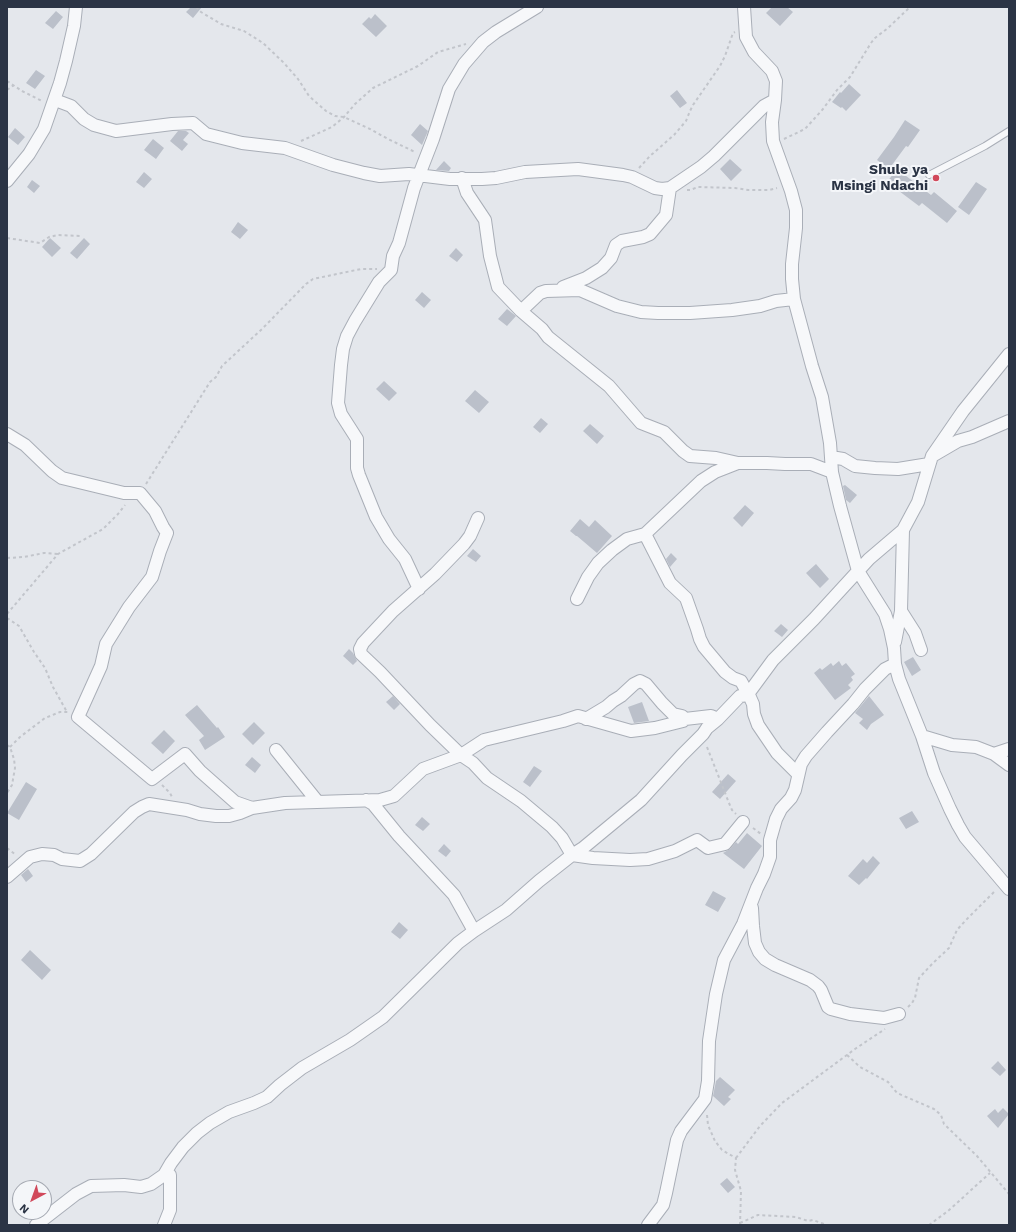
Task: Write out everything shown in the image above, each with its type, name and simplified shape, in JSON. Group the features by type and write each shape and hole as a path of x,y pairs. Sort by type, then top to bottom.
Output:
{"street":[{"path":"7,181 37,143 44,129 54,102 66,61 74,26 76,7"},
{"path":"419,589 405,560 381,526 372,508 357,468 357,439 341,414 338,404 341,365 347,336 380,282 391,270 393,256 399,243 419,174 434,139 449,89 464,64 482,42 537,7"},
{"path":"744,7 746,37 754,52 772,71 776,81 772,122 773,141 791,190 796,210 796,228 792,264 794,299 812,366 822,396 830,443 832,472 858,571 885,614 890,629 894,648 895,664 900,679 922,736 934,773 958,825 965,836 1009,889"},
{"path":"54,102 71,106 84,119 97,127 116,131 193,123 206,134 242,142 285,148 333,165 380,176 419,174 439,178 482,179 496,178 525,172 559,169 593,170 632,177 655,188 662,189 670,188 714,156 764,106 775,100"},
{"path":"462,178 467,193 485,220 490,256 498,287 521,311 542,329 548,337 609,386 640,423 664,432 690,456 716,458 738,463 811,464 832,472"},
{"path":"554,290 586,278 602,268 610,258 616,245 622,241 643,237 650,234 666,215 670,188"},
{"path":"521,311 540,293 554,290 580,290 616,306 641,312 658,313 690,314 732,310 760,306 776,300 794,299"},
{"path":"36,1225 76,1194 91,1186 124,1185 141,1187 151,1184 164,1175 183,1147 197,1133 210,1123 229,1112 268,1097 280,1085 302,1068 350,1040 383,1017 458,943 506,910 539,881 583,848 641,800 707,728 744,695 773,660 814,619 869,559 903,530 918,502 930,460 963,411 1009,354"},
{"path":"831,457 843,459 855,466 898,469 930,460 958,441 972,437 1009,421"},
{"path":"7,434 25,445 52,471 62,478 124,493 140,493 155,511 167,533 152,576 129,607 106,644 101,666 78,717 152,779 185,754 200,771 235,802 252,808"},
{"path":"577,599 588,577 598,563 612,550 627,539 645,534 701,481 715,472 738,463"},
{"path":"478,518 470,536 464,544 448,562 393,611 363,643 360,649 361,654 461,755 473,763 493,782 521,801 552,827 562,838 572,855"},
{"path":"894,648 901,611 903,530"},
{"path":"645,534 670,583 686,598 704,647 725,672 733,678 741,681 744,695"},
{"path":"901,611 915,633 921,650"},
{"path":"648,1225 662,1205 677,1140 681,1131 705,1099 708,1081 709,1041 716,994 724,960 743,924 764,874 770,857 770,840 776,819 795,790 798,774 803,760 854,704 865,689 885,669 895,664"},
{"path":"586,719 606,707 634,684 640,681 646,684 673,714 682,716 685,719"},
{"path":"744,695 749,695 753,704 754,714 758,725 777,753 798,774"},
{"path":"7,877 30,857 42,854 54,855 62,859 80,861 91,854 134,812 149,804 187,810 200,814 229,816 252,808 285,803 380,800 394,796 423,769 461,755 484,740 578,716 631,731 683,722 685,719 711,716 718,719"},
{"path":"922,736 952,745 976,747 994,754 1009,765"},
{"path":"276,750 317,802"},
{"path":"994,754 1009,750"},
{"path":"366,800 372,804 411,850 454,896 474,931"},
{"path":"572,855 630,860 648,859 675,851 697,840 708,848 725,844 743,822"},
{"path":"752,901 755,943 759,952 765,959 775,965 810,980 818,986 828,1007 831,1009 850,1014 884,1018 900,1014"},
{"path":"164,1175 170,1175 170,1210 164,1225"}],"lane":[{"path":"929,175 985,146 1009,131"}],"path":[{"path":"196,7 201,12 221,24 244,31 263,43 298,79 309,96 326,111 336,116 344,117 426,156"},
{"path":"773,141 787,138 805,129 823,109 837,90 850,77 875,38 910,7"},
{"path":"632,177 650,156 684,124 693,105 723,61 733,34 739,29 745,30"},
{"path":"285,148 332,127 373,88 418,66 438,52 470,43 482,42"},
{"path":"7,81 32,96 54,102"},
{"path":"7,90 14,85"},
{"path":"670,188 690,190 698,188 736,188 748,190 769,190 777,188 791,190"},
{"path":"7,238 40,243 49,237 58,235 82,236"},
{"path":"7,614 58,554 103,529 118,514 127,502 140,493 206,388 216,377 222,366 262,329 306,284 313,279 361,269 391,270"},
{"path":"7,558 24,557 44,553 58,554"},
{"path":"7,618 19,626 45,668 53,687 67,712"},
{"path":"703,734 708,751 732,810 743,822 770,840"},
{"path":"7,745 10,747 14,758 15,768 12,785 7,793"},
{"path":"847,1055 860,1067 888,1082 897,1094 934,1109 941,1115 944,1124 977,1156 1009,1194"},
{"path":"705,1099 708,1125 715,1142 722,1150 736,1158 735,1170 741,1190 740,1224 758,1215 796,1217 808,1221 813,1220 828,1225"},
{"path":"929,1225 948,1211 991,1172"}],"building":[{"path":"191,7 202,7 193,18 186,12"},
{"path":"772,7 787,7 793,12 780,26 766,13"},
{"path":"56,11 63,17 53,29 45,23"},
{"path":"375,14 387,26 376,37 362,24 369,17 371,19"},
{"path":"36,70 45,76 35,89 26,83"},
{"path":"849,84 861,95 846,111 842,107 841,108 832,102"},
{"path":"677,90 687,103 680,108 670,96"},
{"path":"905,120 920,130 889,169 877,160"},
{"path":"420,124 428,131 422,145 411,135"},
{"path":"15,128 25,137 18,145 8,137"},
{"path":"178,131 186,131 189,133 183,140 188,144 182,151 170,141"},
{"path":"153,139 164,148 156,159 144,150"},
{"path":"730,159 742,170 731,181 720,169"},
{"path":"444,161 451,168 449,171 436,170"},
{"path":"897,169 931,195 934,192 957,211 947,223 922,203 919,206 887,182"},
{"path":"144,172 152,179 144,188 136,182"},
{"path":"32,180 40,186 34,193 27,187"},
{"path":"976,182 987,189 969,215 958,207"},
{"path":"238,222 248,230 240,239 231,232"},
{"path":"50,238 61,248 52,257 42,247"},
{"path":"84,238 90,244 77,259 70,253"},
{"path":"456,248 463,255 457,262 449,256"},
{"path":"422,292 431,300 424,308 415,300"},
{"path":"507,309 516,316 507,326 498,319"},
{"path":"384,381 397,393 389,401 376,389"},
{"path":"475,390 489,402 479,413 465,401"},
{"path":"541,418 548,424 540,433 533,427"},
{"path":"590,424 604,436 597,444 583,431"},
{"path":"845,485 857,495 850,503 846,500 843,486"},
{"path":"745,505 754,513 742,527 733,518"},
{"path":"580,519 589,527 595,520 612,536 597,553 570,531"},
{"path":"473,549 481,556 476,562 467,556"},
{"path":"671,553 677,559 670,567 666,559"},
{"path":"816,564 829,579 820,588 806,573"},
{"path":"781,624 788,630 782,637 774,631"},
{"path":"349,649 357,661 353,665 343,656"},
{"path":"913,657 921,670 912,676 904,662"},
{"path":"839,661 842,666 846,663 855,674 851,677 853,680 848,685 851,688 835,700 814,673 820,668 822,670 831,663 833,666"},
{"path":"393,696 400,704 394,710 386,702"},
{"path":"869,696 884,715 871,724 867,730 859,723 863,719 855,713"},
{"path":"642,702 649,721 634,723 628,707"},
{"path":"197,705 217,728 218,727 225,737 205,750 199,740 204,736 185,715"},
{"path":"254,722 265,733 253,745 242,734"},
{"path":"164,730 175,741 163,754 151,743"},
{"path":"252,757 261,765 255,773 245,765"},
{"path":"534,766 542,771 530,787 523,782"},
{"path":"728,774 736,781 720,799 712,792"},
{"path":"26,782 37,789 19,820 7,813"},
{"path":"912,811 919,822 906,829 899,818"},
{"path":"422,817 430,824 423,831 415,825"},
{"path":"747,833 762,846 744,869 723,853 730,849 736,842 738,844"},
{"path":"444,844 451,851 446,857 438,851"},
{"path":"873,856 880,863 867,879 866,878 859,885 848,876 863,859 867,863"},
{"path":"28,869 33,876 26,882 21,875"},
{"path":"713,891 726,898 718,912 705,905"},
{"path":"399,922 408,930 400,939 391,932"},
{"path":"30,950 51,970 42,980 21,960"},
{"path":"998,1061 1006,1070 1000,1076 991,1068"},
{"path":"720,1077 735,1090 728,1097 731,1099 724,1106 713,1096 716,1081"},
{"path":"1003,1108 1009,1114 998,1128 987,1116 995,1109 998,1113"},
{"path":"727,1178 735,1187 728,1193 720,1184"}],"place":[{"name":"Shule ya Msingi Ndachi","path":"936,178"}]}
